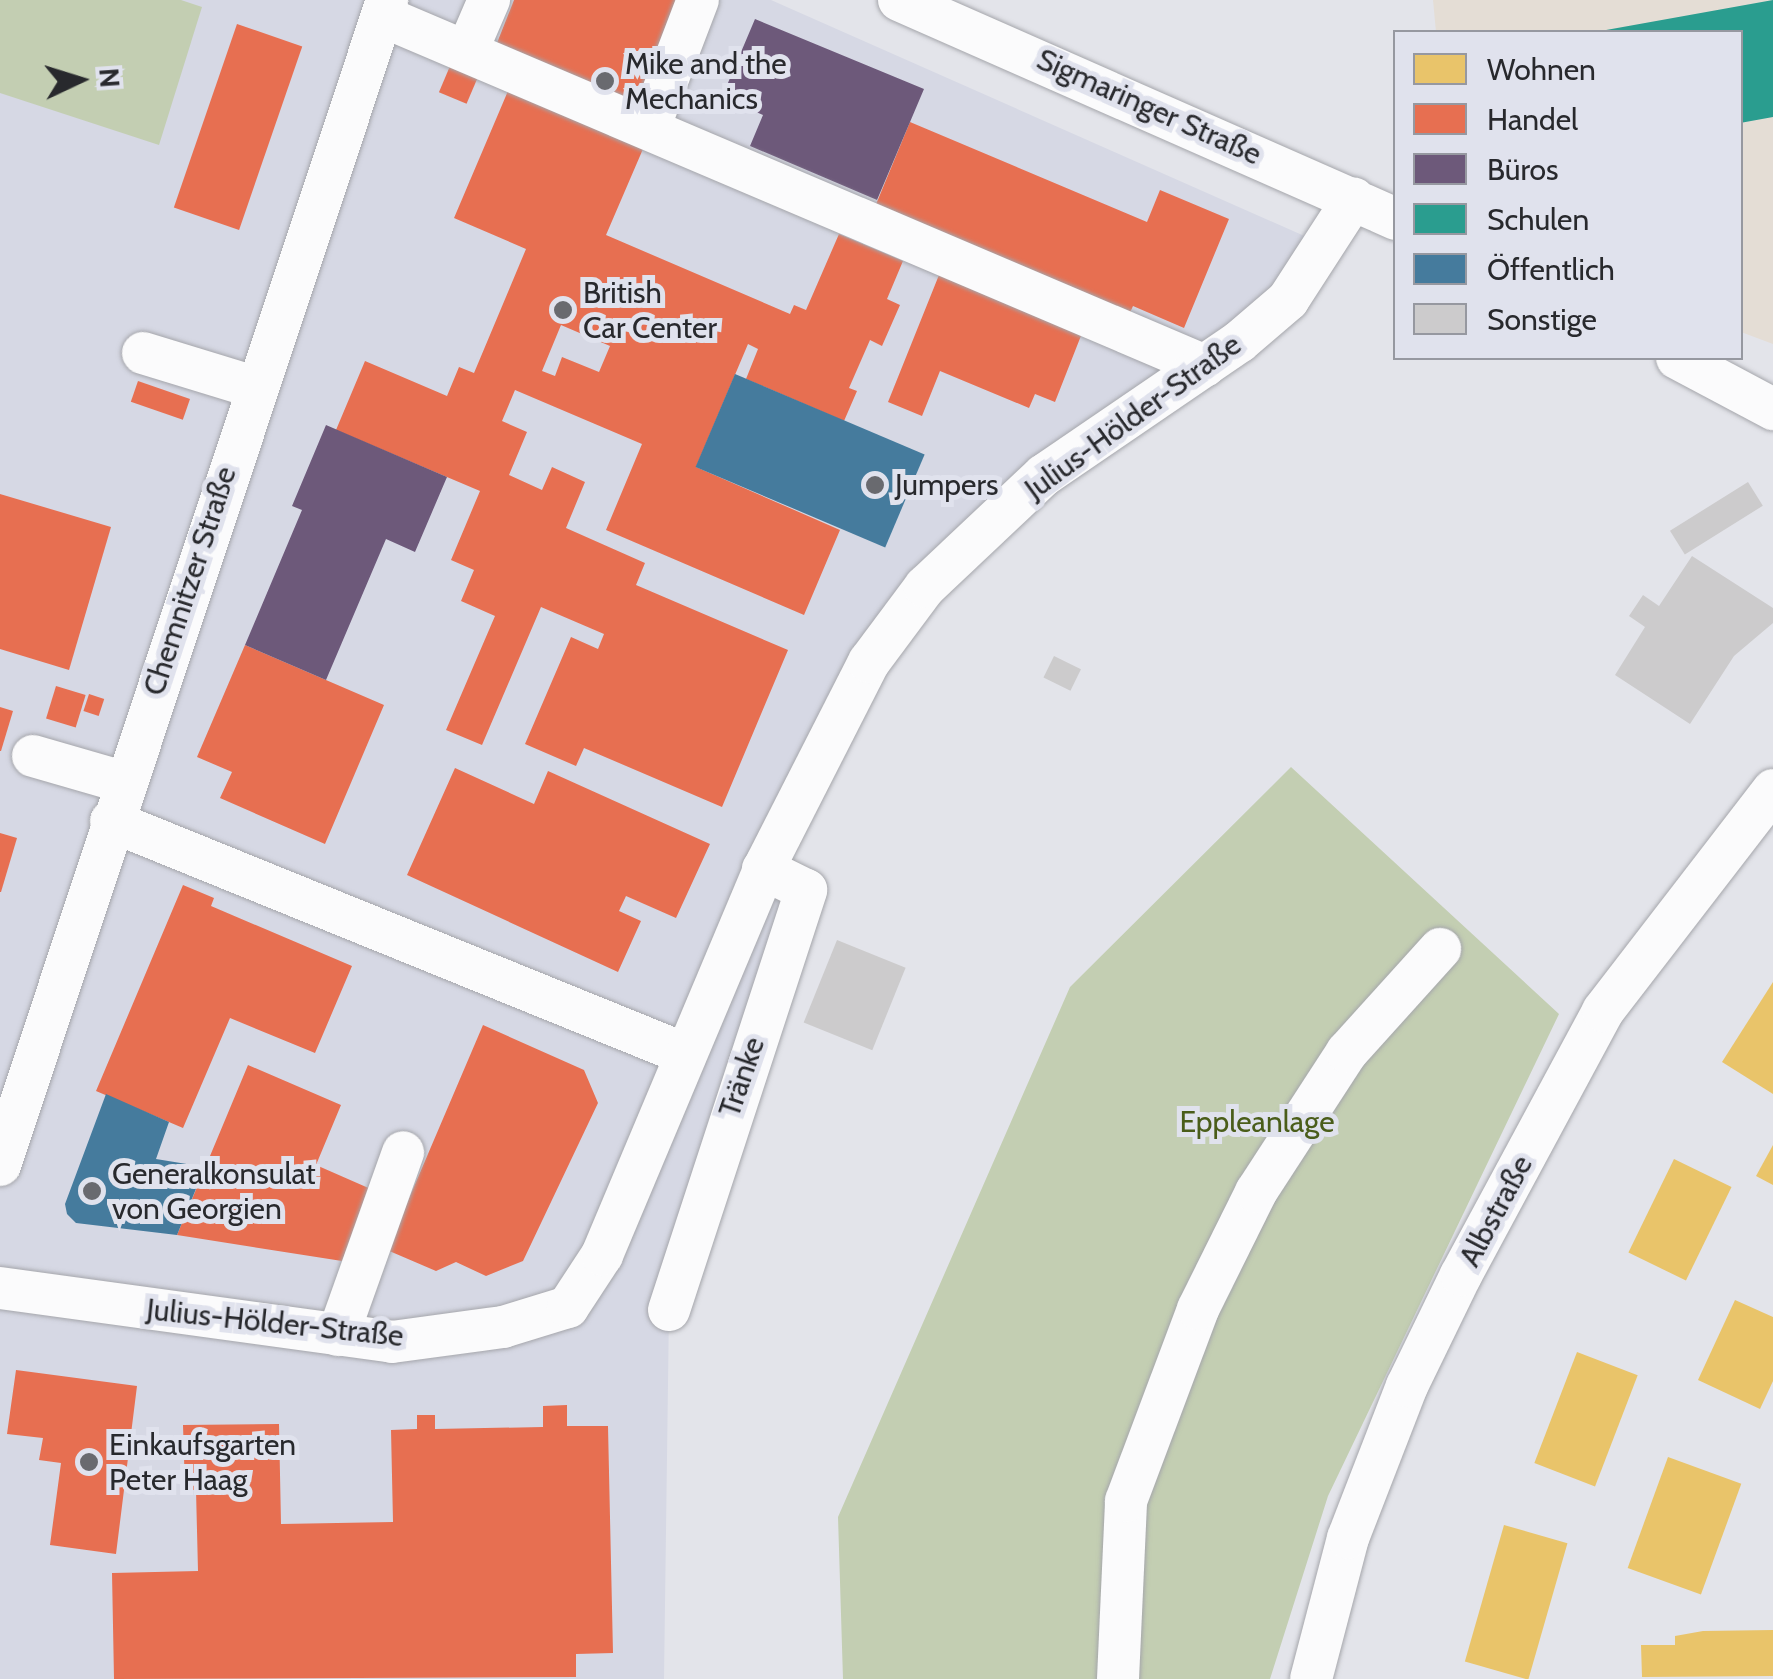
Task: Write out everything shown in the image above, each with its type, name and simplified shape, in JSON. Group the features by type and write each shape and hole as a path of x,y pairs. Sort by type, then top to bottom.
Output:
{"street":[{"path":"467,51 489,0"},
{"path":"649,128 698,0"},
{"name":"Sigmaringer Straße","path":"900,0 1393,218"},
{"path":"384,8 467,51 1204,366"},
{"name":"Chemnitzer Straße","path":"0,1165 254,387 384,8"},
{"name":"Julius-Hölder-Straße","path":"0,1288 392,1342 502,1327 568,1307 602,1255 764,869 869,662 925,587 1044,475 1204,366 1288,300 1354,198"},
{"path":"143,353 254,387"},
{"path":"1681,360 1773,408"},
{"path":"32,756 117,801 685,1054"},
{"name":"Albstraße","path":"1311,1679 1348,1538 1407,1386 1461,1276 1603,1011 1773,790"},
{"name":"Tränke","path":"669,1310 806,890 764,869"},
{"path":"1118,1679 1126,1501 1198,1310 1256,1192 1348,1052 1440,948"},
{"path":"338,1335 402,1152"}],"shaded area":[{"path":"0,0 771,0 1327,246 925,587 764,868 806,890 669,1310 664,1679 0,1679"},
{"path":"1433,0 1773,0 1773,344 1743,333 1743,30 1436,30"}],"green space":[{"path":"0,0 181,0 202,7 159,145 0,93"},
{"name":"Eppleanlage","path":"1291,767 1559,1014 1328,1496 1270,1679 843,1679 838,1517 1070,987"}],"building: Wohnen":[{"path":"1773,982 1773,1094 1722,1062"},
{"path":"1773,1145 1773,1185 1756,1176"},
{"path":"1674,1159 1732,1187 1686,1281 1628,1252"},
{"path":"1735,1300 1773,1317 1773,1381 1760,1409 1698,1380"},
{"path":"1577,1352 1638,1375 1595,1486 1534,1463"},
{"path":"1668,1457 1741,1484 1701,1595 1628,1568"},
{"path":"1504,1525 1567,1543 1529,1679 1465,1661"},
{"path":"1773,1630 1773,1676 1642,1677 1641,1645 1675,1645 1675,1636 1703,1631"}],"building: Handel":[{"name":"Mike and the Mechanics","path":"514,0 678,0 635,109 493,53"},
{"path":"237,24 302,46 239,230 174,207"},
{"path":"453,59 481,71 467,104 439,92"},
{"path":"511,84 646,142 606,235 790,314 794,305 806,310 839,234 903,261 887,299 900,305 882,346 870,340 849,388 857,391 844,421 746,379 758,349 748,344 696,467 840,530 804,615 606,530 642,444 515,390 502,421 527,432 509,475 542,490 552,467 585,482 566,528 645,563 636,585 788,650 722,807 584,748 576,766 525,744 571,637 598,649 604,634 541,607 482,745 446,730 495,616 461,601 474,570 451,560 480,491 336,430 365,361 447,396 459,367 474,373 526,249 454,218","holes":["561,325 610,346 599,372 562,357 555,376 542,371"]},
{"path":"910,122 1147,222 1160,190 1229,219 1184,328 1133,306 1126,321 872,214"},
{"path":"943,265 1086,323 1055,402 1035,394 1029,408 940,371 922,416 888,402"},
{"path":"138,381 190,399 183,420 131,402"},
{"path":"0,494 111,527 69,670 0,649"},
{"path":"245,645 384,705 325,844 220,798 232,772 197,757"},
{"path":"56,686 86,695 76,728 46,719"},
{"path":"89,694 104,699 99,716 83,711"},
{"path":"0,707 13,711 1,751 0,751"},
{"path":"455,768 534,804 548,771 710,844 676,918 626,896 619,911 641,921 618,972 407,875"},
{"path":"0,833 17,838 1,892 0,892"},
{"path":"183,885 214,898 211,906 352,966 315,1053 230,1018 183,1128 96,1091"},
{"path":"483,1025 584,1070 598,1103 523,1261 486,1276 456,1262 436,1271 387,1250"},
{"path":"248,1065 341,1105 316,1165 373,1190 342,1261 177,1235"},
{"name":"Einkaufsgarten Peter Haag","path":"16,1370 137,1386 116,1554 50,1545 61,1463 39,1460 43,1438 7,1434"},
{"path":"567,1405 567,1426 608,1426 613,1653 576,1654 576,1677 114,1679 112,1573 198,1571 196,1490 185,1490 183,1425 279,1424 281,1524 393,1522 391,1430 417,1429 417,1415 435,1415 435,1429 543,1427 543,1406"}],"building: Büros":[{"path":"755,19 924,89 877,200 750,146 763,115 722,97"},
{"path":"326,425 447,477 415,552 386,539 326,680 245,645 302,510 292,506"}],"building: Schulen":[{"path":"1773,0 1773,117 1743,122 1743,30 1606,30"}],"building: Öffentlich":[{"path":"735,374 925,454 885,547 696,467"},
{"path":"106,1094 169,1122 156,1159 205,1167 177,1235 76,1223 67,1214 65,1204"}],"building: Sonstige":[{"path":"1748,482 1763,506 1685,554 1670,531"},
{"path":"1692,556 1773,608 1773,623 1734,656 1690,724 1615,675 1645,627 1629,616 1643,595 1659,606"},
{"path":"1054,656 1081,669 1070,691 1043,678"},
{"path":"837,940 906,968 872,1050 804,1023"}],"place":[{"name":"Mike and the Mechanics","path":"605,81"},
{"name":"British Car Center","path":"563,310"},
{"name":"Jumpers","path":"875,485"},
{"name":"Generalkonsulat von Georgien","path":"92,1191"},
{"name":"Einkaufsgarten Peter Haag","path":"89,1462"}]}
